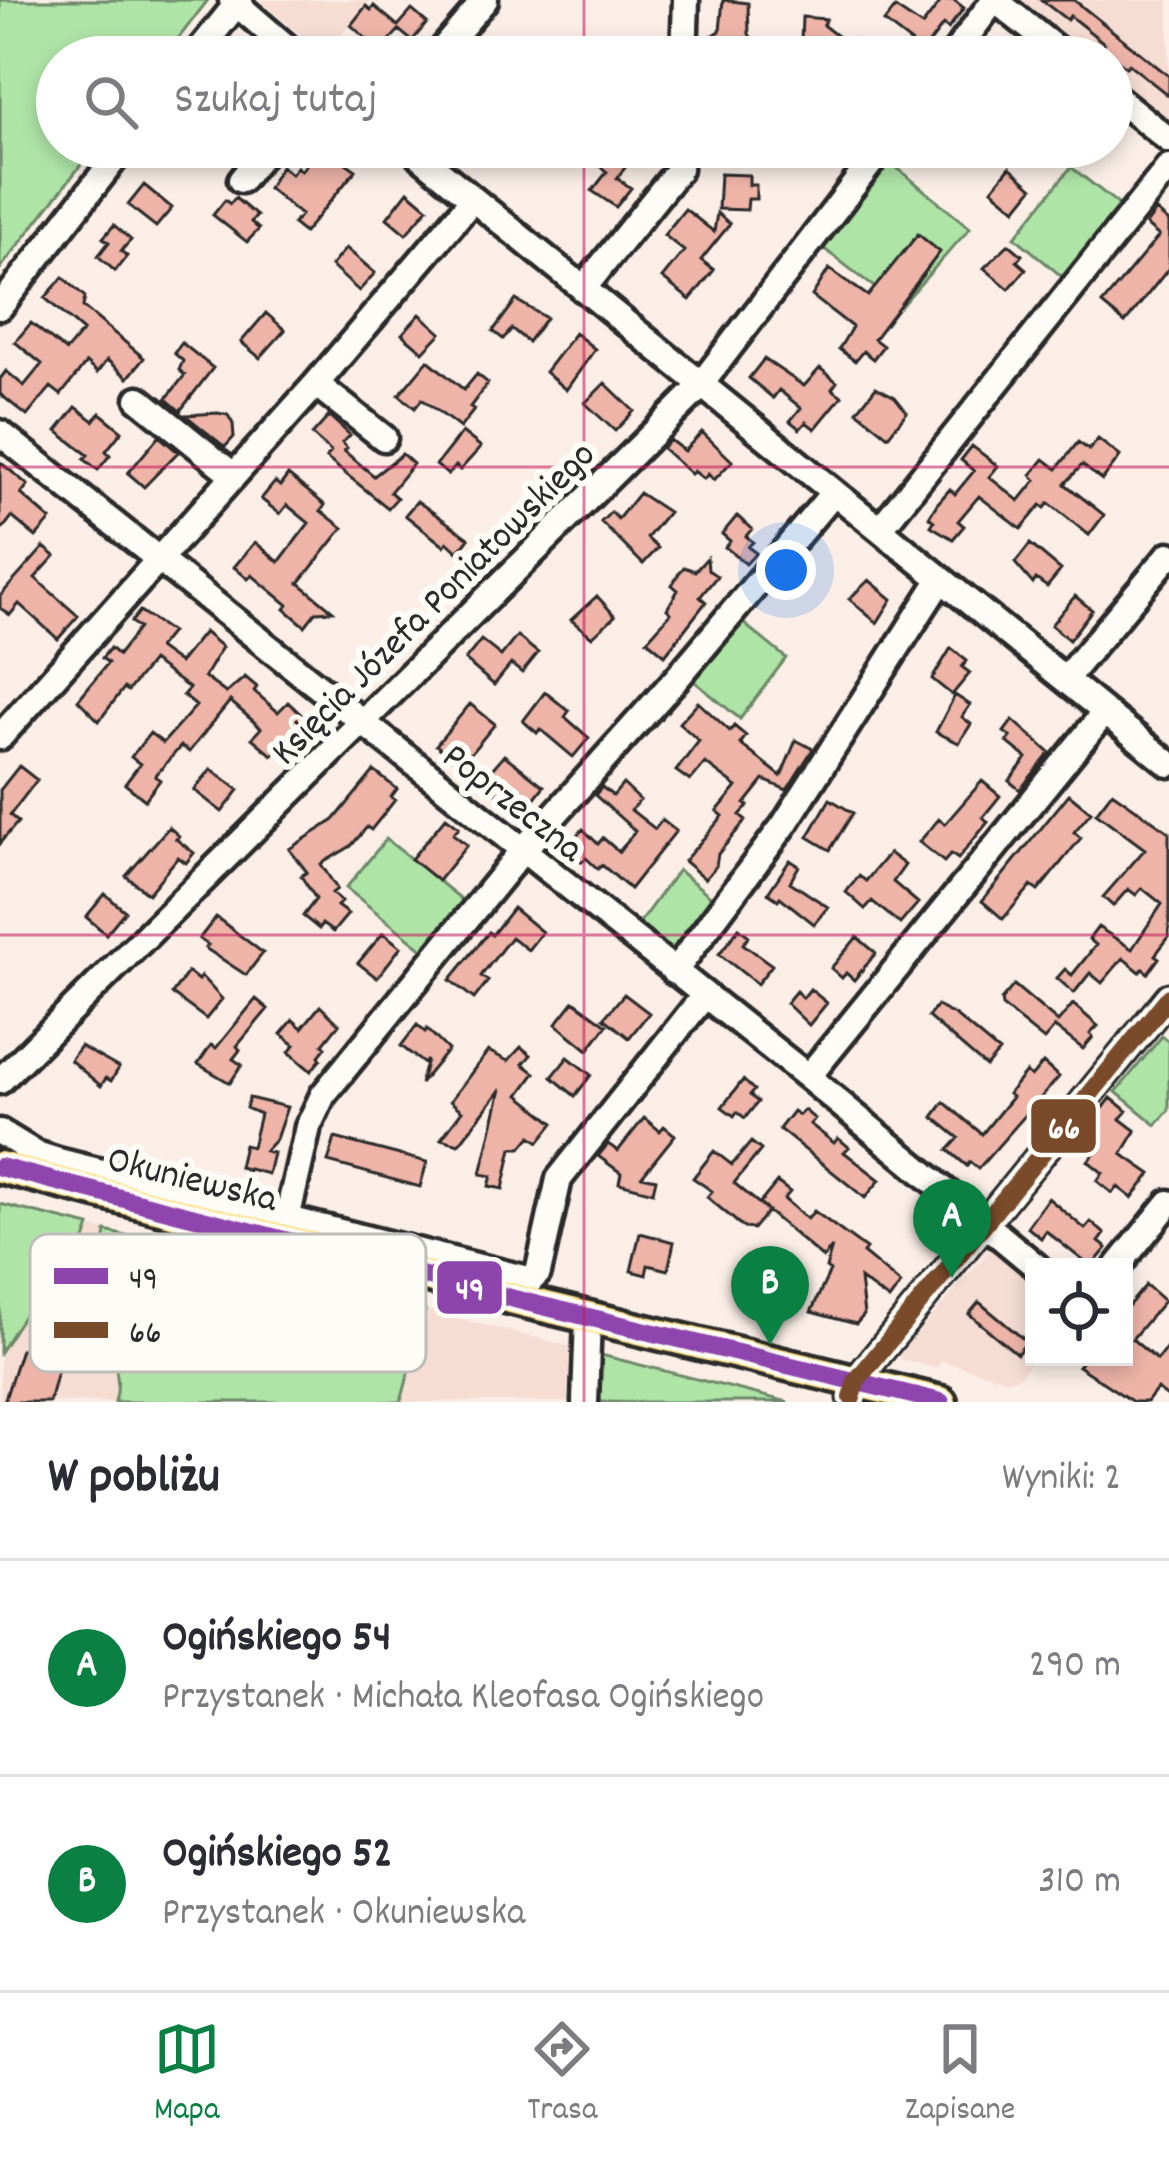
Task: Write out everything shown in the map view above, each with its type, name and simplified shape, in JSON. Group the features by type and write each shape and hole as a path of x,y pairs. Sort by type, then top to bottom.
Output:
{"main road":[{"name":"Okuniewska","path":"0,1167 263,1234"},
{"name":"Okuniewska","path":"426,1276 646,1332 857,1394 941,1402"}],"street":[{"path":"454,36 485,0"},
{"path":"685,36 686,0"},
{"path":"968,36 995,0 1040,36"},
{"path":"210,36 236,2 274,36"},
{"path":"1133,111 1169,140"},
{"path":"880,529 1169,167"},
{"path":"0,307 108,168"},
{"path":"241,180 251,168"},
{"path":"434,168 1169,764"},
{"path":"583,289 679,168"},
{"name":"Księcia Józefa Poniatowskiego","path":"0,1081 702,384 867,168"},
{"path":"0,737 316,384 472,200"},
{"path":"316,384 384,438"},
{"path":"139,399 232,474"},
{"name":"Poprzeczna","path":"0,433 808,1077 1026,1258"},
{"path":"286,1219 308,1127 322,1096 522,851 678,677 834,492"},
{"path":"1065,679 1169,555"},
{"path":"674,972 784,824 941,579"},
{"path":"808,1077 1105,712"},
{"name":"Okuniewska","path":"426,1254 527,1280 538,1273 559,1179 704,996"},
{"path":"857,1394 984,1224 1169,998"},
{"name":"Okuniewska","path":"0,1132 58,1161 345,1234"},
{"path":"1124,1258 1169,1204"},
{"path":"585,1402 588,1317"}],"shaded area":[{"path":"259,0 371,0 340,36 302,36"},
{"path":"1011,0 1169,0 1169,126 1133,97 1133,36 1056,36"},
{"path":"0,1204 120,1234 30,1234 30,1372 426,1372 426,1310 573,1347 572,1402 0,1402"},
{"path":"994,1246 1025,1272 1028,1366 1019,1377 1009,1380 942,1361 935,1368 901,1359 899,1354"}],"green space":[{"path":"0,0 208,0 180,36 36,36 36,168 79,168 0,269"},
{"path":"885,168 897,168 970,228 900,307 823,248"},
{"path":"1070,168 1123,208 1066,280 1015,237"},
{"path":"743,623 786,658 740,719 694,681"},
{"path":"386,839 465,902 425,951 346,888"},
{"path":"678,870 714,899 671,955 637,926"},
{"path":"1162,1036 1169,1042 1169,1110 1156,1125 1116,1092"},
{"path":"0,1204 90,1226 87,1234 30,1234 30,1306 0,1352"},
{"path":"597,1354 788,1402 594,1402"},
{"path":"116,1372 409,1372 401,1402 115,1402"}],"building":[{"path":"723,0 748,3 750,36 712,36 720,31"},
{"path":"942,0 954,0 964,8 948,29 943,25 935,36 902,36 884,22 895,8 922,26"},
{"path":"1041,0 1074,0 1119,36 1095,36 1070,16 1067,20"},
{"path":"366,6 371,10 374,6 398,26 412,10 427,23 416,36 399,30 394,36 363,36 351,25"},
{"path":"802,17 826,19 823,25 837,36 801,36"},
{"path":"1133,47 1169,76 1169,96 1133,67"},
{"path":"280,168 291,174 296,168 356,170 304,233 293,224 301,215 268,188"},
{"path":"602,168 625,168 617,178 631,188 616,207 592,191 607,172"},
{"path":"1009,168 1033,188 1016,209 992,189"},
{"path":"720,174 749,175 749,185 756,185 756,199 748,199 747,210 718,209"},
{"path":"144,185 172,208 156,227 128,205"},
{"path":"408,191 428,208 406,234 387,218"},
{"path":"235,198 257,216 251,222 259,229 247,242 213,215 225,200 230,204"},
{"path":"685,209 714,232 717,213 730,224 701,260 714,270 690,300 662,278 684,251 664,235"},
{"path":"1156,211 1169,222 1169,268 1125,323 1102,304 1159,236 1146,225"},
{"path":"114,225 131,240 121,251 127,256 115,271 98,256 109,242 103,238"},
{"path":"918,234 940,252 874,339 883,346 873,359 863,351 855,361 839,349 852,327 812,296 829,269 868,296"},
{"path":"1009,244 1022,255 1017,261 1026,269 1009,289 984,268"},
{"path":"346,248 375,273 359,291 331,266"},
{"path":"63,277 85,297 83,307 144,358 128,378 107,360 97,373 86,363 61,395 51,387 27,416 0,394 0,379 6,371 24,386 42,364 15,342 31,323 66,351 83,331 45,298"},
{"path":"516,300 546,318 528,342 512,329 503,339 493,331"},
{"path":"266,313 285,330 260,358 241,342"},
{"path":"420,314 441,333 423,352 402,334"},
{"path":"575,333 595,349 566,390 545,372"},
{"path":"182,343 213,368 180,411 166,399 185,375 179,370 183,361 174,353"},
{"path":"764,359 804,386 820,368 837,382 832,389 842,396 815,429 806,422 800,429 790,421 801,408 779,390 773,398 749,378"},
{"path":"428,360 464,390 477,374 488,383 460,428 422,399 415,408 399,395"},
{"path":"605,383 634,411 615,431 585,403"},
{"path":"876,387 895,397 907,412 888,436 857,411"},
{"path":"76,407 94,421 100,413 122,431 98,470 84,459 88,455 57,431"},
{"path":"185,415 228,415 233,424 234,437 225,447"},
{"path":"329,416 350,435 342,443 347,448 344,451 374,476 402,454 413,464 390,492 397,498 388,508 326,458 331,452 312,435"},
{"path":"462,432 481,447 460,470 456,466 448,475 436,465"},
{"path":"702,432 732,461 714,480 708,474 704,479 694,471 691,474 662,448 670,440 684,451"},
{"path":"159,436 178,452 144,487 128,473"},
{"path":"1098,439 1120,456 1116,462 1102,480 1082,465 1065,484 1104,515 1089,535 1049,503 1045,508 1041,505 1021,529 979,496 958,521 964,526 953,539 931,526 934,521 929,517 937,504 950,489 955,494 974,471 961,460 972,446 998,466 989,477 1019,501 1036,480 1031,475 1044,459 1057,469 1078,442 1089,450"},
{"path":"0,462 28,485 21,494 51,520 36,537 12,517 0,532"},
{"path":"288,475 325,505 321,511 343,528 299,583 333,611 316,612 305,626 252,575 248,579 234,567 255,542 279,562 309,523 287,505 280,514 261,499"},
{"path":"639,493 668,512 647,538 658,548 643,564 601,522 611,512 618,519"},
{"path":"417,501 469,538 458,552 405,515"},
{"path":"737,516 752,529 746,536 753,542 748,547 756,553 746,564 725,547 730,541 722,534"},
{"path":"1030,544 1061,570 1047,587 1036,579 1033,584 1015,563"},
{"path":"44,547 55,556 35,578 78,616 58,639 19,604 10,615 0,608 0,596"},
{"path":"707,558 708,570 717,576 700,597 706,602 665,655 647,640 671,613 667,609 678,590 672,585 679,573 684,567 695,571"},
{"path":"869,580 892,599 877,623 849,599"},
{"path":"597,596 615,616 592,637 571,620"},
{"path":"1075,596 1092,610 1069,640 1051,625"},
{"path":"140,611 171,632 158,648 179,663 204,632 222,647 204,677 226,693 245,677 278,712 288,702 308,721 272,755 252,738 261,728 230,701 189,752 181,746 155,776 160,780 145,800 125,784 140,764 131,757 150,733 163,743 196,706 183,695 189,688 152,661 99,721 78,700 108,663 102,658 110,648 118,655 139,628 131,622"},
{"path":"517,636 538,653 522,673 511,664 494,685 465,660 481,640 501,656"},
{"path":"951,648 967,661 962,667 970,673 952,695 932,679"},
{"path":"545,692 569,711 565,717 589,738 573,757 523,721"},
{"path":"955,695 970,705 962,717 971,724 959,743 936,732"},
{"path":"698,702 730,731 734,726 746,736 740,744 781,776 796,740 813,749 787,790 764,780 740,815 746,820 705,879 684,861 723,816 717,811 737,787 705,763 690,781 676,771 699,741 679,723"},
{"path":"470,704 495,724 461,765 436,745"},
{"path":"1013,720 1050,753 1020,790 1009,781 1027,758 1007,742 1011,737 1004,732"},
{"path":"504,755 544,786 522,814 482,781"},
{"path":"19,766 37,780 10,815 18,822 0,843 0,790"},
{"path":"211,769 239,790 222,812 194,790"},
{"path":"374,771 397,789 391,797 395,800 371,830 367,827 351,846 321,864 337,889 332,893 341,902 337,906 348,914 333,932 322,924 319,929 303,916 316,899 301,876 307,872 289,849 334,820"},
{"path":"982,781 1000,796 983,817 988,822 958,859 951,854 944,862 919,842 939,819 945,824"},
{"path":"623,784 640,800 631,810 655,829 662,820 676,831 630,889 602,865 598,869 586,858 582,862 566,848 583,829 598,844 603,838 619,852 635,831 595,795 602,787 613,796"},
{"path":"1112,792 1169,832 1169,937 1148,973 1123,958 1102,983 1090,973 1074,993 1057,978 1065,969 1072,975 1096,945 1089,939 1098,927 1132,949 1162,904 1142,888 1136,895 1128,889 1113,906 1103,897 1145,849 1096,813"},
{"path":"1069,794 1091,812 1074,832 1081,838 1038,891 1031,886 1003,919 982,901"},
{"path":"830,799 853,813 830,850 808,837"},
{"path":"446,817 459,827 453,834 467,845 438,881 411,859"},
{"path":"169,827 194,853 186,863 178,857 148,894 126,876"},
{"path":"889,853 905,865 893,882 918,903 900,924 872,901 865,909 846,892 859,876 866,881"},
{"path":"790,860 799,866 790,882 828,907 814,924 768,893"},
{"path":"105,894 125,911 106,934 86,917"},
{"path":"513,908 542,932 528,950 511,937 481,976 488,981 474,999 450,980"},
{"path":"216,917 263,953 246,975 199,939"},
{"path":"739,928 749,936 743,944 772,965 757,984 719,954"},
{"path":"383,933 401,947 377,978 358,963"},
{"path":"857,937 876,953 854,980 846,973 842,978 831,968"},
{"path":"188,972 198,980 201,976 222,999 206,1019 172,994"},
{"path":"1014,985 1058,1022 1073,1004 1098,1026 1090,1034 1093,1037 1083,1049 1055,1027 1044,1040 1002,1006 1001,1000"},
{"path":"810,989 827,1003 809,1025 786,1003 796,991 803,998"},
{"path":"624,994 649,1013 629,1038 604,1018"},
{"path":"256,999 268,1009 237,1046 240,1050 233,1059 242,1065 230,1083 198,1064"},
{"path":"574,1001 607,1025 588,1050 556,1024"},
{"path":"320,1006 339,1024 311,1071 289,1052 295,1045 281,1034 293,1020 302,1028"},
{"path":"937,1006 999,1052 986,1067 928,1017"},
{"path":"417,1025 448,1050 420,1084 427,1060 424,1064 401,1046"},
{"path":"80,1046 119,1068 111,1081 106,1078 101,1086 70,1060"},
{"path":"521,1047 531,1055 523,1064 535,1073 519,1095 554,1123 539,1142 531,1136 521,1148 512,1148 503,1189 489,1186 492,1176 481,1174 501,1089 459,1144 441,1139 462,1111 450,1101 488,1051 508,1061"},
{"path":"568,1057 591,1075 575,1096 552,1077"},
{"path":"1043,1063 1059,1077 978,1169 948,1150 959,1138 933,1117 944,1102 982,1134 1026,1072 1031,1077"},
{"path":"743,1080 758,1102 745,1118 722,1107"},
{"path":"249,1098 287,1107 276,1139 265,1151 273,1153 268,1174 249,1169 245,1174 247,1169 239,1167 244,1145 252,1147 260,1114 246,1108"},
{"path":"1111,1098 1127,1111 1120,1119 1136,1131 1122,1154 1151,1174 1132,1198 1118,1187 1112,1193 1097,1181 1103,1173 1088,1161 1099,1147 1092,1141 1102,1120 1098,1115"},
{"path":"804,1110 815,1119 810,1124 834,1143 838,1138 849,1147 844,1152 880,1180 865,1198 779,1129 793,1111 799,1115"},
{"path":"644,1118 660,1131 664,1126 675,1135 642,1176 656,1179 653,1192 619,1183 621,1173 598,1156 608,1144 618,1151"},
{"path":"335,1138 427,1162 420,1187 328,1162"},
{"path":"751,1142 761,1150 734,1183 768,1211 753,1229 744,1228 707,1197 712,1191 693,1178 714,1151 732,1165"},
{"path":"777,1182 790,1192 784,1199 807,1219 814,1211 866,1249 863,1253 901,1284 889,1300 860,1279 864,1315 856,1324 811,1312 830,1271 826,1268 832,1247 823,1258 759,1204"},
{"path":"1048,1198 1085,1229 1091,1222 1105,1234 1099,1242 1107,1248 1099,1258 1080,1258 1046,1231 1041,1238 1027,1227"},
{"path":"640,1233 674,1242 668,1270 648,1265 646,1275 631,1271"},
{"path":"770,1266 802,1285 786,1305 753,1298 760,1269 769,1271"},
{"path":"1146,1285 1164,1301 1133,1338 1133,1300"},
{"path":"979,1302 1025,1344 1017,1354 969,1314"},
{"path":"1133,1340 1157,1360 1169,1344 1169,1398 1157,1389 1147,1402 1133,1402 1078,1366 1133,1366"},
{"path":"21,1349 30,1351 30,1372 57,1372 49,1402 4,1402"}],"transit line":[{"name":"66","path":"852,1398 856,1381 1169,997"},
{"name":"49","path":"0,1167 261,1234"},
{"name":"49","path":"426,1276 941,1402"}],"place":[{"name":"Ogińskiego 54","path":"952,1278"},
{"name":"Ogińskiego 52","path":"770,1345"}]}
